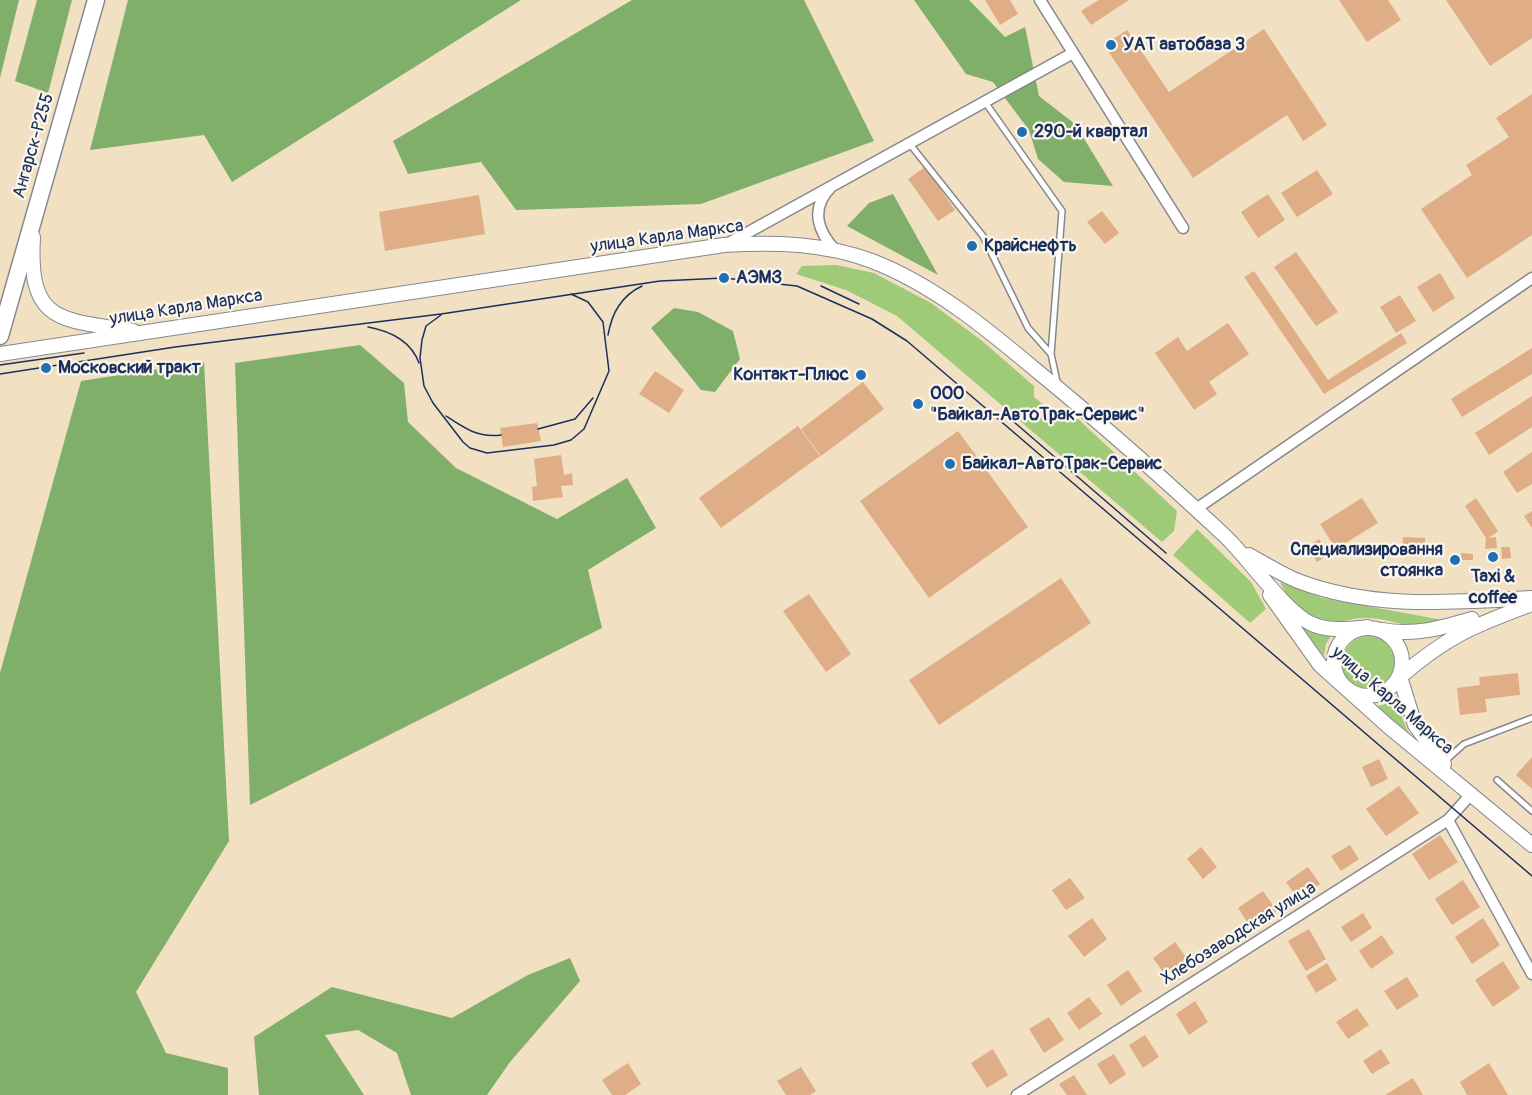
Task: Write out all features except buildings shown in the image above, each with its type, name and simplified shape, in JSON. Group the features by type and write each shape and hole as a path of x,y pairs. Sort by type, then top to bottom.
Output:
{"main road":[{"name":"Ангарск-Р255","path":"0,336 96,0"}],"street":[{"path":"1040,0 1183,228"},
{"path":"724,245 1073,53"},
{"path":"835,184 819,204 818,218 824,239 836,251"},
{"path":"34,218 31,271 36,289 48,307 74,321 147,333"},
{"name":"улица Карла Маркса","path":"0,354 724,245 782,243 836,251 872,261 921,285 976,321 1059,389 1196,509 1240,551 1293,610 1307,622 1332,629 1373,628 1402,633 1436,630 1532,601"},
{"path":"1196,509 1532,278"},
{"path":"1240,551 1296,580 1363,597 1426,603 1532,601"},
{"name":"улица Карла Маркса","path":"1240,551 1320,665 1532,845"},
{"path":"1400,677 1402,658 1400,648 1387,633 1373,628 1350,633 1337,648 1334,657 1335,673 1347,690 1359,696 1373,697 1386,692 1400,677 1447,639 1475,624 1532,601"},
{"name":"улица Карла Маркса","path":"1400,677 1415,725 1443,763 1468,789"},
{"name":"Хлебозаводская улица","path":"1017,1095 1448,820 1468,789"},
{"path":"1448,820 1532,974"}],"lane":[{"path":"984,101 1062,211 1051,354 1059,389"},
{"path":"909,143 983,236 1028,328 1051,354"},
{"path":"1443,763 1464,744 1532,718"},
{"path":"1497,780 1532,811"}],"green space":[{"path":"0,0 19,0 0,78"},
{"path":"37,0 72,0 48,93 15,81"},
{"path":"128,0 521,0 232,182 204,135 90,150"},
{"path":"632,0 804,0 874,141 701,204 516,210 481,162 408,174 393,141"},
{"path":"914,0 969,0 1005,37 1025,27 1039,96 1075,124 1113,186 1064,182 1038,159 1029,130 993,82 966,74"},
{"path":"893,194 938,275 847,226 869,203"},
{"path":"836,265 874,273 931,303 981,340 1034,386 1034,397 1061,419 1078,419 1177,511 1174,531 1162,542 897,316 846,290 796,274 802,266"},
{"path":"674,308 698,312 733,331 740,359 715,392 701,390 651,328"},
{"path":"360,345 404,383 408,422 456,468 557,519 627,478 656,528 588,570 602,628 250,805 235,363"},
{"path":"204,362 229,841 136,992 166,1053 228,1068 228,1095 0,1095 0,673 81,381"},
{"path":"1197,529 1251,582 1266,609 1250,623 1173,555"},
{"path":"1280,582 1322,598 1443,620 1423,626 1367,618 1324,623 1308,618 1299,611"},
{"path":"1300,625 1332,634 1326,644 1324,656"},
{"path":"1364,636 1374,636 1388,644 1394,653 1396,663 1394,673 1388,682 1374,690 1364,690 1347,678 1342,668 1342,658 1354,641"},
{"path":"1399,695 1401,715 1409,734 1374,707 1389,703"},
{"path":"570,958 580,981 510,1062 487,1095 411,1095 397,1053 358,1030 325,1035 364,1095 259,1095 254,1037 332,987 452,1018 528,975"}],"tram line":[{"path":"0,374 175,347 441,314 660,281 724,278 797,286 872,319 907,341 1532,876"},
{"path":"608,335 612,319 623,300 642,286"},
{"path":"821,286 859,304"},
{"path":"441,315 426,326 422,340 420,358 424,386 433,403 463,442 470,448 487,453 554,445 571,440 584,429 609,371 603,322 588,302 571,294"},
{"path":"368,327 399,338 411,349 419,363"},
{"path":"0,365 84,353"},
{"path":"538,429 575,419 593,398"},
{"path":"446,416 478,433 501,435"},
{"path":"1014,422 1166,553"}],"place":[{"name":"УАТ автобаза 3","path":"1111,45"},
{"name":"290-й квартал","path":"1022,132"},
{"name":"Крайснефть","path":"972,246"},
{"name":"АЭМЗ","path":"724,278"},
{"name":"Московский тракт","path":"46,368"},
{"name":"Контакт-Плюс","path":"861,375"},
{"name":"ООО \"Байкал-АвтоТрак-Сервис\"","path":"918,404"},
{"name":"Байкал-АвтоТрак-Сервис","path":"950,464"},
{"name":"Taxi & coffee","path":"1493,557"},
{"name":"Специализировання стоянка","path":"1455,560"}]}
